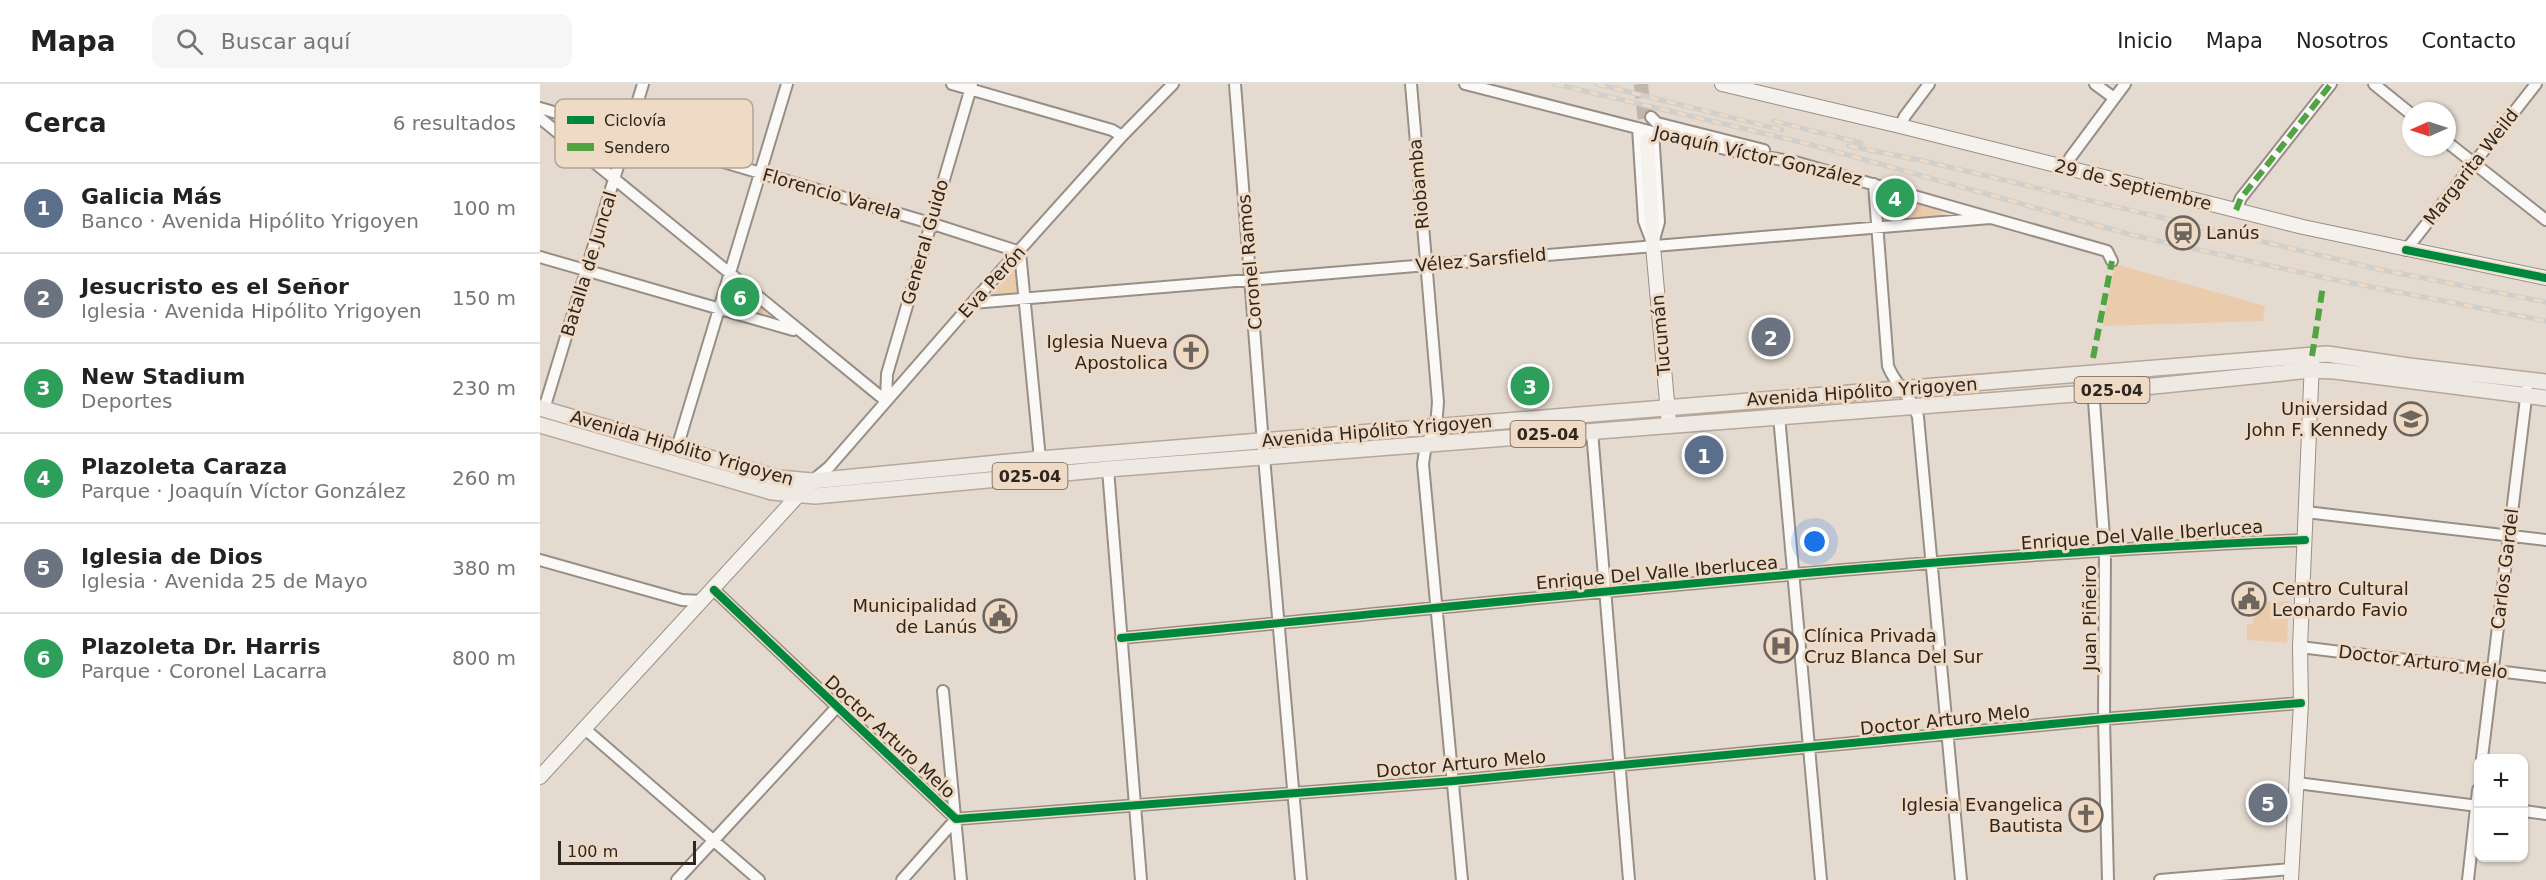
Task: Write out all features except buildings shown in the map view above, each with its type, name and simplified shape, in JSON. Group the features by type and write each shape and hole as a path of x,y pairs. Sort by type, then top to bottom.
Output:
{"main road":[{"name":"Avenida Hipólito Yrigoyen","path":"542,408 778,478 812,482 1040,459 2092,374 2312,363 2335,371 2528,388 2546,382"},
{"name":"Avenida Hipólito Yrigoyen","path":"540,425 772,492 797,496 1108,469 2093,392 2312,363"},
{"name":"Avenida Hipólito Yrigoyen","path":"2528,388 2546,398"}],"street":[{"name":"Batalla de Juncal","path":"639,99 643,84"},
{"path":"677,448 787,84"},
{"path":"952,84 971,87 1112,130 1122,136"},
{"name":"Eva Perón","path":"812,482 829,467 1122,136 1173,84"},
{"name":"Coronel Ramos","path":"1235,84 1264,457 1301,880"},
{"name":"Riobamba","path":"1411,84 1438,402 1436,427"},
{"name":"Joaquín Víctor González","path":"1465,84 1638,128 1650,137 1795,162 2107,251 2112,261"},
{"path":"1900,126 1929,84"},
{"path":"2095,84 2114,98"},
{"path":"2066,168 2070,158 2125,84"},
{"path":"2236,210 2241,198 2331,84"},
{"path":"2374,84 2402,107"},
{"name":"Margarita Weild","path":"2406,250 2536,84"},
{"name":"29 de Septiembre","path":"1727,85 2236,210 2406,250 2546,278"},
{"name":"General Guido","path":"886,401 887,374 971,87"},
{"name":"Florencio Varela","path":"540,108 555,112"},
{"path":"1651,117 1657,123 1764,150 1795,162"},
{"path":"540,118 555,130"},
{"name":"Tucumán","path":"1638,128 1644,221 1653,246 1669,424"},
{"path":"1650,137 1653,246"},
{"path":"2456,149 2546,220"},
{"path":"600,168 886,401"},
{"name":"Batalla de Juncal","path":"542,408 619,168"},
{"name":"Florencio Varela","path":"740,168 930,223 1020,252"},
{"path":"1875,184 1888,366 1918,417 1961,880"},
{"name":"Vélez Sarsfield","path":"972,303 1990,218"},
{"path":"1020,252 1040,459"},
{"path":"540,257 799,332"},
{"path":"2160,880 2292,874 2301,704 2300,647 2312,363"},
{"name":"Juan Piñeiro","path":"2092,374 2105,551 2104,719 2108,880"},
{"name":"Carlos Gardel","path":"2483,754 2528,388"},
{"path":"1779,416 1821,880"},
{"path":"1436,427 1426,444 1423,464 1462,880"},
{"path":"1592,431 1629,880"},
{"path":"1108,469 1140,880"},
{"path":"540,777 812,482"},
{"path":"2306,512 2546,540"},
{"name":"Enrique Del Valle Iberlucea","path":"1121,638 1932,564 2105,551 2305,540"},
{"path":"540,560 682,600 702,602"},
{"name":"Doctor Arturo Melo","path":"714,590 836,708 956,819 1453,781 2104,719 2301,704"},
{"name":"Doctor Arturo Melo","path":"2300,647 2546,677"},
{"path":"943,691 961,880"},
{"path":"677,880 836,708"},
{"path":"585,729 759,880"},
{"path":"2296,783 2474,805"},
{"path":"2468,880 2478,808"},
{"path":"2528,812 2546,814"},
{"path":"902,880 956,819"}],"shaded area":[{"path":"1879,190 1941,207 1942,217 1881,221"},
{"path":"2115,264 2265,306 2263,321 2103,326"},
{"path":"1018,266 1020,293 991,295"},
{"path":"737,287 772,314 772,318 769,321 729,310 727,305 732,289"},
{"path":"2289,601 2287,643 2247,640 2247,624 2253,624 2254,603"}],"tunnel":[{"path":"1641,84 1647,141"}],"railway":[{"path":"1555,84 1809,144 2132,235 2326,278 2546,321"},
{"path":"1597,84 1782,130"},
{"path":"1774,121 1861,143"},
{"path":"1849,146 1924,161 2382,270 2546,302"}],"marked path":[{"path":"2236,210 2241,198 2331,84"},
{"path":"2093,358 2112,261"},
{"path":"2312,356 2323,286"}],"cycle path":[{"path":"2406,250 2546,278"},
{"path":"1121,638 1712,581 2008,557 2305,540"},
{"path":"714,590 956,819 1453,781 2104,719 2301,703"}],"place":[{"name":"Plazoleta Caraza","path":"1895,198"},
{"name":"Lanús","path":"2183,233"},
{"name":"Plazoleta Dr. Harris","path":"740,297"},
{"name":"Jesucristo es el Señor","path":"1771,337"},
{"name":"Iglesia Nueva Apostolica","path":"1191,352"},
{"name":"New Stadium","path":"1530,386"},
{"name":"Universidad John F. Kennedy","path":"2411,419"},
{"name":"Galicia Más","path":"1704,455"},
{"name":"Centro Cultural Leonardo Favio","path":"2249,599"},
{"name":"Municipalidad de Lanús","path":"1000,616"},
{"name":"Clínica Privada Cruz Blanca Del Sur","path":"1781,646"},
{"name":"Iglesia de Dios","path":"2268,803"},
{"name":"Iglesia Evangelica Bautista","path":"2086,815"}]}
